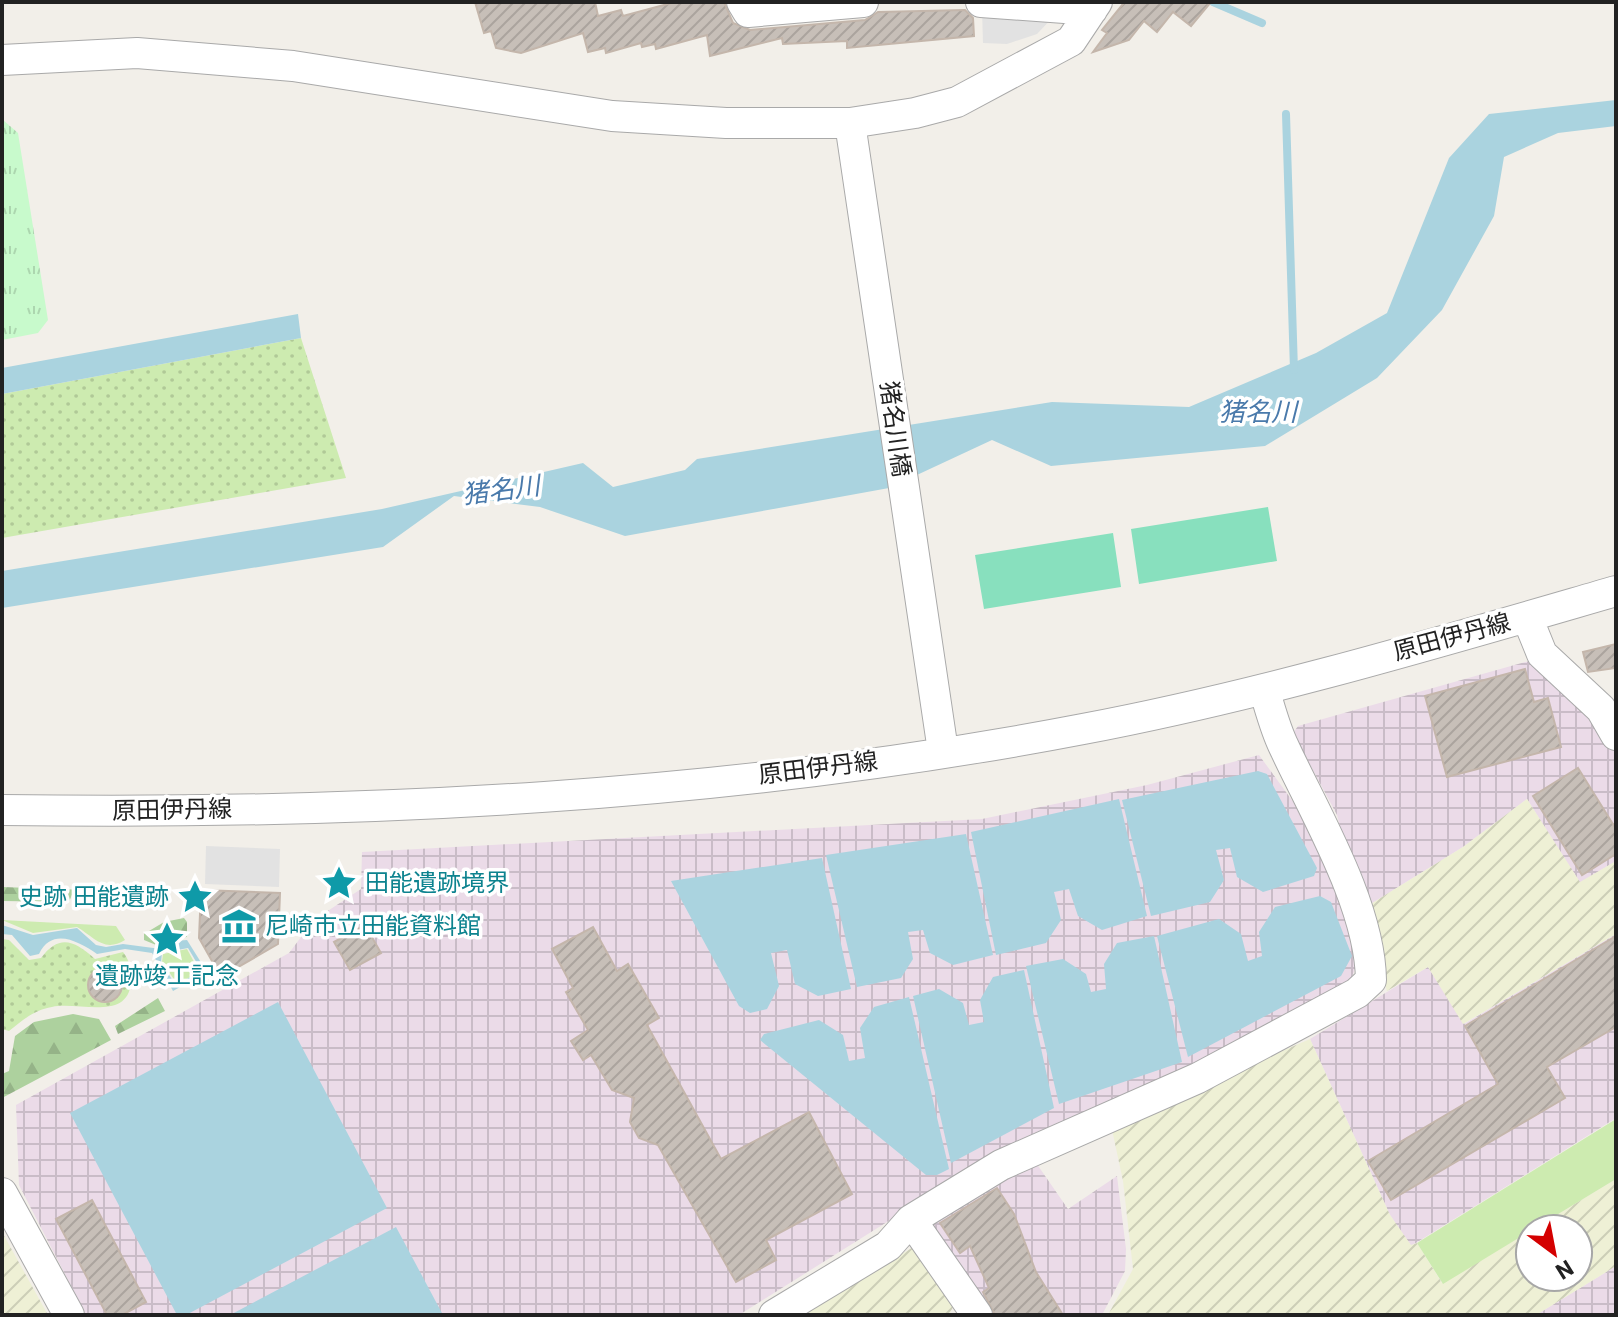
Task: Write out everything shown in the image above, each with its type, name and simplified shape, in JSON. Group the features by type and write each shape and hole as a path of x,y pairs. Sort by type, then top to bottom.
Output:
{"street":[{"path":"742,2 748,12 846,3"},
{"path":"981,2 1095,6"},
{"path":"2,60 137,53 293,66 612,116 726,123 850,123 915,113 957,102 1071,41 1095,6"},
{"name":"猪名川橋","path":"850,123 943,751"},
{"name":"原田伊丹線","path":"2,810 159,812 329,807 598,791 802,771 1082,729 1264,689 1616,591"},
{"path":"1527,617 1542,654 1601,709 1616,735"},
{"path":"774,1315 888,1246 911,1220 1001,1165 1198,1078 1357,993 1371,980 1371,960 1337,853 1282,744 1264,689"},
{"path":"2,1193 69,1315"},
{"path":"911,1220 977,1315"}],"shaded area":[{"path":"982,10 1056,14 1037,34 1007,44 983,43"},
{"path":"1529,661 1604,726 1616,751 1616,861 1580,883 1527,799 1463,847 1361,910 1337,815 1293,733 1298,726"},
{"path":"1259,755 1294,803 1323,857 1359,958 1349,985 1182,1074 1008,1146 739,1315 86,1315 19,1185 16,1105 289,953 314,920 361,889 362,852 982,819 1147,785"},
{"path":"206,846 280,849 279,887 205,884"},
{"path":"1616,934 1616,1118 1411,1246 1390,1215 1310,1039 1428,967 1464,1024"},
{"path":"1032,1157 1068,1209 1117,1176 1126,1249 1125,1271 1102,1315 991,1315 928,1222"},
{"path":"1616,1266 1616,1315 1536,1315 1572,1293 1594,1293 1594,1279"}],"green space":[{"path":"2,119 18,133 48,320 38,333 2,340"},
{"path":"301,338 346,478 2,538 2,394"},
{"path":"1268,507 1277,561 1139,584 1131,529"},
{"path":"1113,533 1121,587 984,609 975,555"},
{"path":"1527,799 1580,882 1616,861 1616,934 1463,1024 1428,967 1387,991 1361,910 1463,847"},
{"path":"2,887 117,891 121,904 98,906 95,893 73,892 69,902 2,901"},
{"path":"184,918 187,937 175,938 161,947 144,940 144,934 164,922"},
{"path":"2,920 116,926 125,940 118,944 105,944 77,927 33,933"},
{"path":"2,939 9,940 29,960 41,958 54,945 67,942 80,947 95,959 123,952 131,970 128,994 112,1006 46,1008 9,1031 2,1029"},
{"path":"187,949 199,971 178,985 162,962 163,954"},
{"path":"158,998 165,1011 118,1034 115,1026"},
{"path":"73,1014 99,1019 111,1040 2,1098 2,1074 9,1071 15,1036 34,1022"},
{"path":"1310,1039 1390,1215 1411,1245 1417,1243 1442,1283 1514,1240 1514,1293 1572,1293 1536,1315 1108,1315 1133,1269 1123,1181 1111,1125"},
{"path":"1616,1119 1616,1179 1560,1213 1514,1213 1514,1241 1443,1284 1417,1243"},
{"path":"1616,1179 1616,1266 1594,1279 1594,1213 1560,1213"},
{"path":"2,1232 48,1315 2,1315"},
{"path":"915,1246 954,1305 949,1315 801,1315"}],"water":[{"name":"猪名川","path":"1616,100 1616,126 1558,133 1504,157 1494,216 1442,310 1377,378 1265,446 1051,466 992,440 889,488 625,536 540,507 454,496 383,547 2,608 2,571 382,509 583,463 613,487 685,470 697,459 1052,402 1189,407 1316,353 1387,313 1449,158 1489,114"},
{"path":"298,314 301,338 2,394 2,368"},
{"path":"1258,771 1267,774 1317,868 1314,876 1263,892 1237,877 1230,848 1216,850 1224,880 1210,902 1151,916 1122,800"},
{"path":"1119,799 1147,916 1102,930 1078,916 1069,889 1054,892 1061,920 1046,943 996,955 971,832"},
{"path":"966,834 993,955 953,965 930,953 923,930 908,932 913,959 901,978 857,987 826,855"},
{"path":"822,858 851,989 818,996 795,984 787,950 771,953 779,986 767,1009 750,1013 739,1006 671,881"},
{"path":"1320,896 1331,902 1352,956 1341,976 1188,1057 1157,936 1219,919 1241,934 1248,961 1262,956 1259,932 1275,907"},
{"path":"2,925 33,935 77,928 96,945 123,944 161,949 175,941 187,940 207,972 173,991 152,953 125,949 97,954 74,941 58,939 44,946 39,954 30,956 12,935 2,934","holes":["188,948 201,970 176,986 161,962 162,953"]},
{"path":"1154,936 1182,1062 1059,1104 1026,966 1063,959 1086,974 1091,992 1106,989 1104,964 1117,943"},
{"path":"1024,970 1054,1108 951,1163 913,996 939,989 963,1003 969,1025 984,1022 980,1000 993,977"},
{"path":"909,997 949,1169 937,1175 926,1175 760,1040 764,1034 819,1020 843,1035 849,1061 865,1058 860,1028 874,1007"},
{"path":"278,1002 387,1208 186,1315 177,1315 70,1113"},
{"path":"396,1227 443,1315 230,1315"}],"building":[{"path":"475,2 595,2 598,16 621,10 623,16 675,2 724,2 733,23 750,30 865,20 878,12 965,10 973,18 974,36 847,48 847,41 783,44 782,38 710,56 707,35 656,49 655,44 642,47 641,43 606,53 605,48 588,52 583,33 521,53 496,48 491,31 484,33"},
{"path":"1120,2 1211,2 1191,26 1173,12 1157,32 1144,21 1129,40 1093,52 1107,33 1102,30 1123,4"},
{"path":"1616,644 1616,668 1588,672 1583,652"},
{"path":"1525,669 1534,702 1548,698 1561,747 1447,777 1425,696"},
{"path":"1578,768 1616,829 1616,854 1582,875 1533,796"},
{"path":"201,890 280,893 278,944 221,977 199,938"},
{"path":"365,925 381,953 350,970 334,942"},
{"path":"593,927 617,971 628,964 659,1018 647,1025 721,1159 809,1112 852,1194 766,1240 776,1260 736,1282 658,1145 639,1138 630,1122 634,1098 612,1090 591,1055 583,1060 571,1041 588,1030 566,992 573,988 552,949"},
{"path":"1616,936 1616,1027 1547,1067 1565,1098 1391,1200 1368,1161 1498,1084 1465,1026"},
{"path":"105,968 117,973 122,985 117,997 105,1002 93,997 88,985 93,973"},
{"path":"997,1188 1014,1214 1036,1272 1063,1315 995,1315 983,1292 989,1288 970,1246 960,1253 940,1223"},
{"path":"92,1200 146,1302 122,1315 107,1315 56,1219"}],"waterway":[{"path":"1213,2 1262,23"},
{"path":"1286,114 1294,370"}],"place":[{"name":"田能遺跡境界","path":"339,883"},
{"name":"史跡 田能遺跡","path":"195,897"},
{"name":"尼崎市立田能資料館","path":"239,926"},
{"name":"遺跡竣工記念","path":"167,939"}]}
